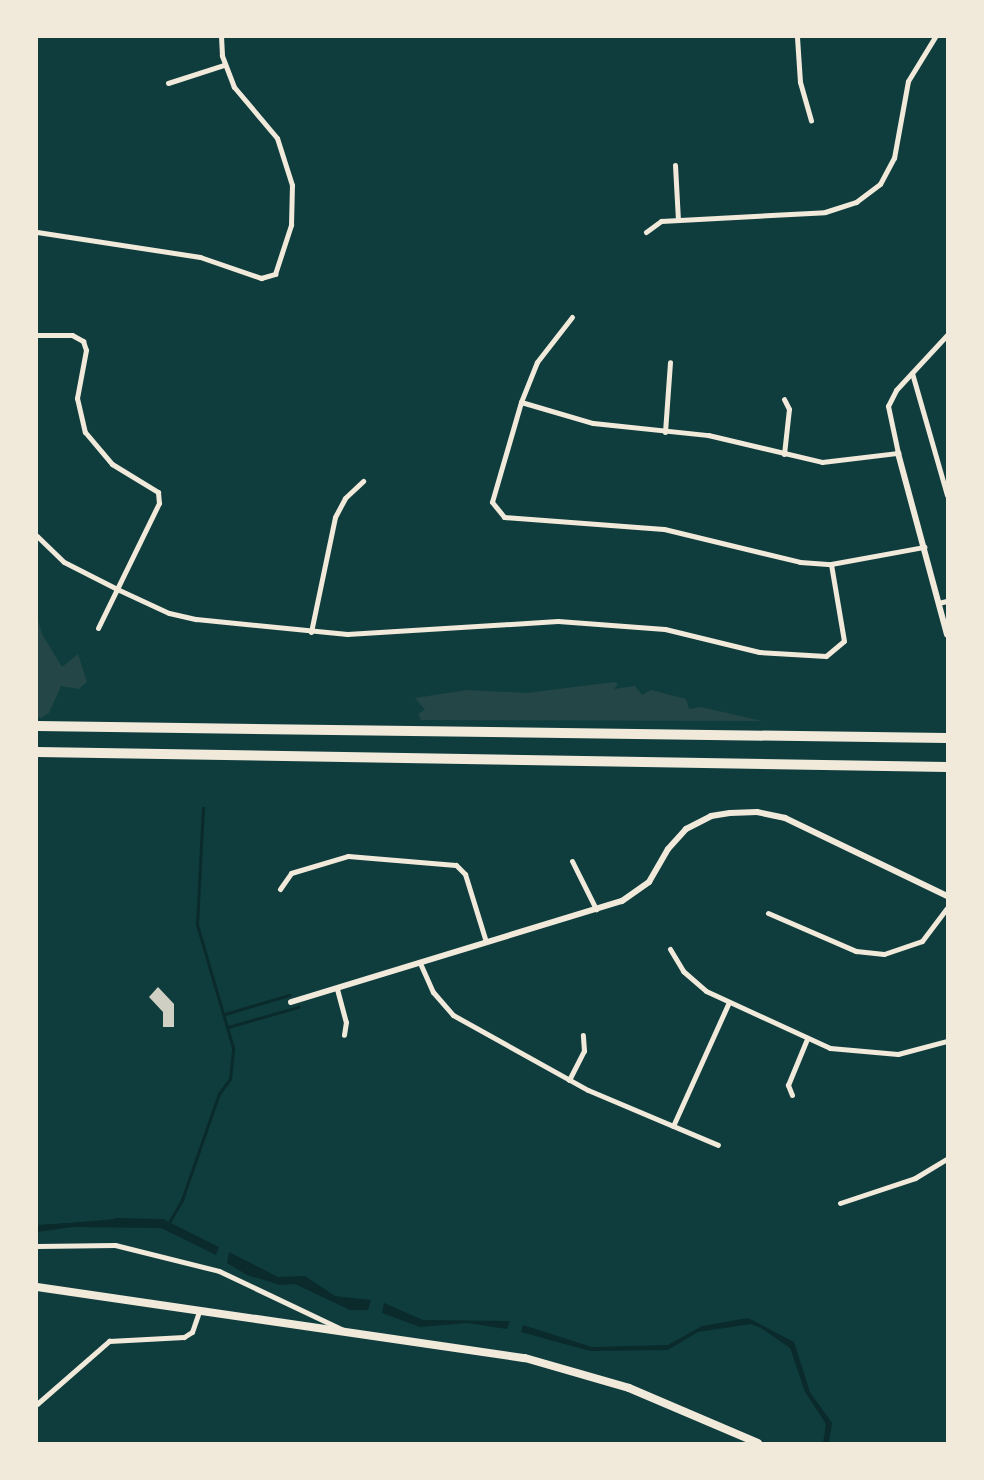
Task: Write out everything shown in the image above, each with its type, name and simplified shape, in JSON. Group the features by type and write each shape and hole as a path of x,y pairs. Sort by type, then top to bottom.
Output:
{"highway":[{"path":"37,726 947,738"},
{"path":"37,752 947,767"}],"main road":[{"path":"37,1287 525,1358 629,1388 758,1443"}],"street":[{"path":"37,232 200,257 261,278 275,274 291,225 292,185 277,138 234,87 224,65 221,37"},
{"path":"797,37 800,82 811,120"},
{"path":"646,232 661,221 825,212 856,202 880,184 894,158 908,80 935,37"},
{"path":"168,83 224,65"},
{"path":"675,165 678,220"},
{"path":"572,317 537,362 521,401 492,502 504,517 664,529 800,562 831,564 924,548"},
{"path":"37,335 72,335 83,341 86,350 77,398 85,432 111,464 158,492 159,503 97,628"},
{"path":"947,335 912,373 888,406 947,635"},
{"path":"665,432 670,362"},
{"path":"912,373 947,495"},
{"path":"784,399 789,409 784,454"},
{"path":"521,401 593,423 708,435 830,463 898,453"},
{"path":"311,632 335,517 345,498 363,481"},
{"path":"37,536 64,562 169,614 347,634 558,621 665,629 760,652 826,656 844,641 831,564"},
{"path":"938,603 947,601"},
{"path":"291,1002 596,909 643,888 673,842 694,824 711,816 748,812 785,818 947,896"},
{"path":"280,889 290,873 348,856 456,865 465,874 486,942"},
{"path":"572,861 596,909"},
{"path":"768,913 856,951 884,954 922,941 947,908"},
{"path":"670,949 695,983 728,1004 807,1039 872,1054 922,1051 947,1041"},
{"path":"420,963 433,992 453,1015 569,1080 718,1145"},
{"path":"337,989 346,1022 344,1035"},
{"path":"673,1126 728,1004"},
{"path":"569,1080 584,1051 583,1035"},
{"path":"792,1095 788,1085 807,1039"},
{"path":"840,1203 915,1178 947,1159"},
{"path":"37,1246 115,1245 219,1271 349,1332"},
{"path":"37,1404 108,1341 184,1337 192,1332 199,1312"}],"shaded area":[{"path":"37,616 42,634 62,667 78,654 87,682 79,689 61,686 49,713 41,718 37,717"},
{"path":"614,682 618,684 614,689 635,686 642,695 651,690 686,699 689,709 701,707 762,721 421,720 418,714 425,710 415,698 467,690 527,693"},
{"path":"115,1219 165,1220 219,1247 216,1255 161,1228 73,1227 37,1232 37,1226"},
{"path":"229,1252 278,1277 305,1276 335,1296 371,1300 368,1310 350,1310 295,1284 280,1285 247,1275 227,1263"},
{"path":"384,1303 423,1320 510,1321 507,1329 467,1323 420,1327 382,1313"},
{"path":"748,1318 794,1342 810,1392 832,1423 829,1443 823,1443 826,1424 805,1392 790,1348 751,1324 698,1332 668,1350 590,1351 521,1332 523,1325 592,1347 668,1345 702,1326"}],"building":[{"path":"158,987 174,1004 174,1027 163,1027 163,1012 149,997"}],"waterway":[{"path":"170,1221 182,1200 219,1094 230,1079 233,1048 197,925 203,808"},
{"path":"225,1014 289,995"},
{"path":"228,1027 298,1007"},
{"path":"115,1219 163,1220"},
{"path":"37,1226 84,1223"}]}
